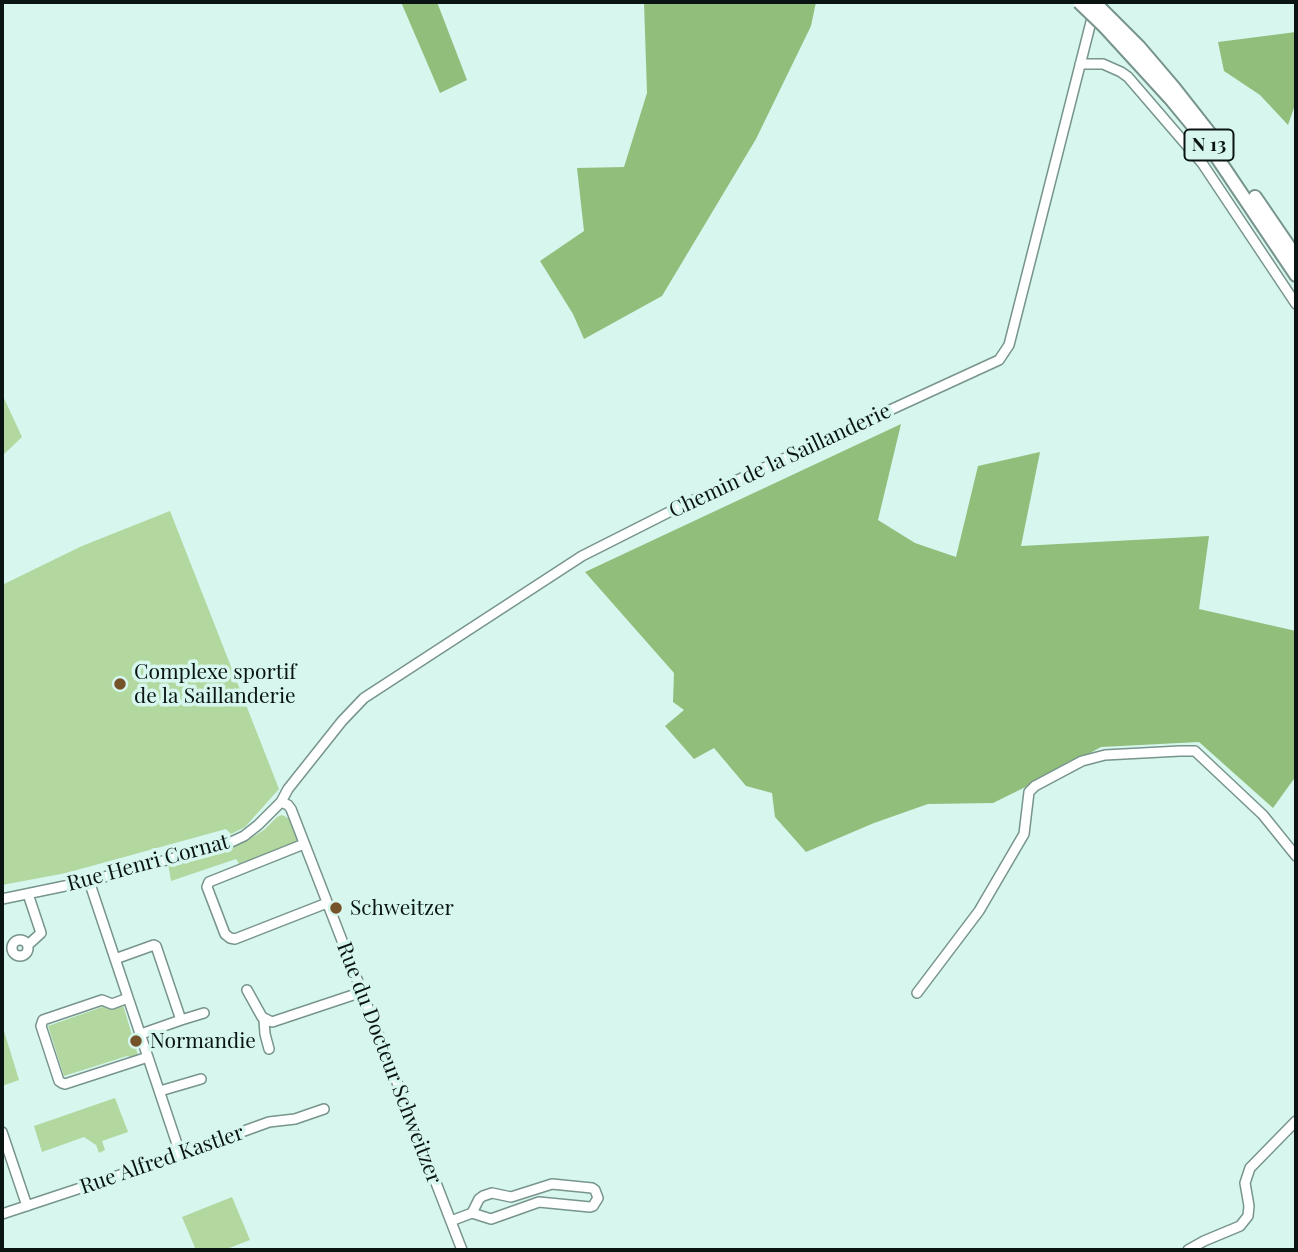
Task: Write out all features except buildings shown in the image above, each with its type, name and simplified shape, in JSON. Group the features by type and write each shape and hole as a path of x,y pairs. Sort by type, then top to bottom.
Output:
{"highway":[{"name":"N 13","path":"1079,2 1109,24 1157,68 1213,136 1296,257"},
{"name":"N 13","path":"1095,2 1109,24 1208,144 1296,275"}],"street":[{"name":"Chemin de la Saillanderie","path":"281,802 318,750 364,698 582,556 681,506 999,360 1009,345 1095,2"},
{"path":"1080,64 1103,64 1128,77 1202,163 1296,304"},
{"path":"916,993 979,911 1024,834 1030,792 1035,786 1082,761 1105,755 1195,751 1263,815 1296,856"},
{"name":"Rue du Docteur Schweitzer","path":"281,802 289,805 291,809 461,1250"},
{"name":"Rue Henri Cornat","path":"2,900 89,881 229,843 258,825 281,802"},
{"path":"304,844 209,882 207,887 225,934 235,939 327,903"},
{"path":"89,881 180,1153"},
{"path":"28,894 41,933 28,945"},
{"path":"115,959 156,946 181,1020"},
{"path":"247,990 264,1020 270,1049"},
{"path":"264,1020 272,1022 362,992"},
{"path":"128,998 112,1004 102,1000 43,1020 41,1026 59,1081 65,1084 148,1056"},
{"path":"141,1034 204,1013"},
{"path":"160,1091 201,1079"},
{"name":"Rue Alfred Kastler","path":"2,1214 269,1122 295,1119 324,1109"},
{"path":"1188,1250 1240,1226 1248,1216 1245,1183 1250,1168 1296,1121"},
{"path":"2,1132 27,1206"},
{"path":"451,1221 472,1213 491,1219 539,1202 590,1207 598,1198 596,1190 592,1188 552,1184 511,1197 492,1193 483,1196 472,1213"}],"green space":[{"path":"401,2 437,2 467,80 440,93"},
{"path":"644,2 816,2 811,26 756,139 662,296 584,339 573,314 540,261 584,231 577,168 624,167 647,93"},
{"path":"1296,32 1296,102 1288,125 1260,95 1224,71 1218,42"},
{"path":"2,394 22,437 2,456"},
{"path":"901,424 878,520 915,543 956,557 978,466 1040,452 1021,546 1209,536 1199,609 1296,631 1296,776 1273,808 1199,742 1101,747 993,803 928,804 806,852 775,817 772,793 746,786 714,748 694,759 665,726 684,710 673,702 674,673 585,572"},
{"name":"Complexe sportif de la Saillanderie","path":"170,511 279,789 245,827 231,834 226,829 66,873 2,885 2,585 82,546"},
{"path":"282,815 290,819 298,842 239,864 236,859 171,881 168,863 248,840"},
{"path":"121,1005 138,1055 64,1076 48,1026 105,1006 114,1009"},
{"path":"2,1031 19,1080 2,1086"},
{"path":"115,1098 128,1132 102,1141 105,1150 99,1153 96,1145 84,1137 42,1152 34,1126"},
{"path":"232,1197 250,1240 224,1250 196,1250 182,1217"}],"place":[{"name":"Complexe sportif de la Saillanderie","path":"120,684"},
{"name":"Schweitzer","path":"336,908"},
{"name":"Normandie","path":"136,1041"}]}
